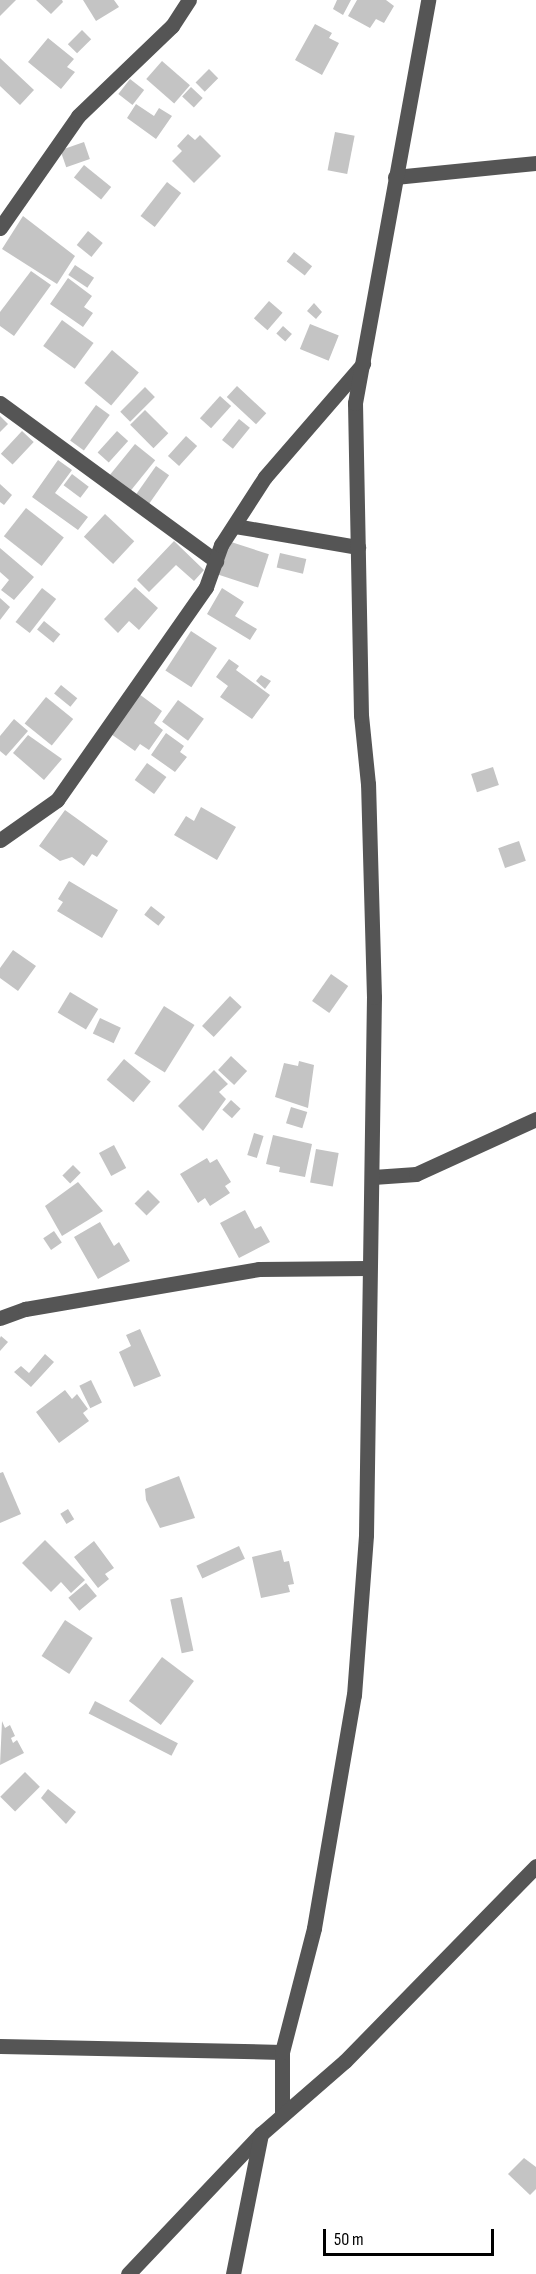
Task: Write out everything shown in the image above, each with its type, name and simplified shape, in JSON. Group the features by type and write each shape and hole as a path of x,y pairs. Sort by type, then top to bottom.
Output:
{"street":[{"path":"0,228 78,116 172,26 189,0"},
{"path":"282,2115 282,2052 314,1928 354,1695 366,1535 368,1268 373,1177 374,997 355,403 428,0"},
{"path":"395,177 536,163"},
{"path":"0,840 57,800 200,597 216,561 220,544 235,526 272,467 363,364"},
{"path":"0,403 216,561"},
{"path":"235,526 358,547"},
{"path":"373,1177 416,1174 536,1119"},
{"path":"0,1318 25,1310 259,1269 368,1268"},
{"path":"128,2274 261,2134 345,2061 536,1866"},
{"path":"0,2046 282,2052"},
{"path":"233,2274 261,2134"}],"building":[{"path":"0,0 16,0 0,16"},
{"path":"36,0 62,0 63,2 51,14"},
{"path":"83,0 114,0 119,7 96,21"},
{"path":"337,0 351,0 343,15 333,9"},
{"path":"357,0 386,0 394,6 384,23 376,19 370,28 348,16"},
{"path":"315,24 332,33 329,38 339,43 322,75 295,60"},
{"path":"82,30 91,39 77,53 68,44"},
{"path":"48,38 74,59 67,67 75,72 61,89 28,62"},
{"path":"0,58 34,90 20,105 0,86"},
{"path":"162,61 190,85 174,103 146,79"},
{"path":"209,69 218,78 205,92 196,82"},
{"path":"130,79 144,90 132,105 118,94"},
{"path":"191,87 203,98 194,107 182,97"},
{"path":"136,104 154,116 159,108 172,116 156,139 127,118"},
{"path":"335,132 355,136 347,174 328,170"},
{"path":"188,134 195,140 200,135 221,156 194,183 172,161 182,151 177,146"},
{"path":"84,142 90,159 66,167 60,150"},
{"path":"84,165 111,187 101,199 74,177"},
{"path":"167,182 181,193 155,227 141,216"},
{"path":"23,216 75,256 57,284 2,249"},
{"path":"88,231 103,243 91,257 77,245"},
{"path":"294,252 312,266 305,276 287,261"},
{"path":"75,265 94,278 87,288 68,275"},
{"path":"31,271 51,285 14,336 0,326 0,312"},
{"path":"68,278 92,296 84,307 93,313 83,327 50,304"},
{"path":"269,301 283,313 267,330 254,318"},
{"path":"314,303 322,312 316,319 307,311"},
{"path":"62,320 94,343 75,369 43,346"},
{"path":"310,324 339,336 329,361 300,349"},
{"path":"283,326 292,334 285,341 276,333"},
{"path":"112,350 139,372 111,405 84,383"},
{"path":"237,386 266,413 256,424 227,397"},
{"path":"145,387 155,397 130,422 120,412"},
{"path":"220,396 231,406 211,428 200,418"},
{"path":"96,405 110,415 84,451 70,441"},
{"path":"145,410 168,433 153,448 130,425"},
{"path":"0,416 8,424 0,432"},
{"path":"239,419 250,428 233,449 222,440"},
{"path":"22,431 34,442 13,465 1,454"},
{"path":"117,431 128,441 109,463 98,453"},
{"path":"186,436 197,446 179,466 168,456"},
{"path":"135,444 155,460 130,491 110,475"},
{"path":"58,460 72,470 55,493 88,517 78,530 32,497"},
{"path":"156,466 169,475 148,505 135,496"},
{"path":"72,474 89,487 80,498 64,485"},
{"path":"0,484 12,495 4,505 0,502"},
{"path":"26,508 64,538 42,566 4,536"},
{"path":"105,514 134,541 113,564 84,537"},
{"path":"174,541 204,570 194,581 176,565 149,592 137,580"},
{"path":"228,541 269,554 258,588 217,574"},
{"path":"0,548 34,577 14,600 1,590 9,580 0,572"},
{"path":"280,553 306,559 303,574 277,568"},
{"path":"135,587 158,608 139,630 129,621 118,633 104,619"},
{"path":"42,588 56,599 30,633 16,622"},
{"path":"222,588 244,602 235,616 257,629 250,640 207,614"},
{"path":"0,598 10,607 0,620"},
{"path":"44,621 60,634 53,643 37,630"},
{"path":"191,631 217,648 191,687 165,670"},
{"path":"229,659 239,666 236,670 270,695 252,719 220,697 228,686 216,677"},
{"path":"261,675 271,681 265,689 256,681"},
{"path":"61,685 77,698 70,707 54,694"},
{"path":"139,694 162,711 154,723 163,730 149,750 140,744 135,751 111,734"},
{"path":"46,697 73,719 52,745 25,723"},
{"path":"178,700 204,719 188,741 162,722"},
{"path":"14,719 28,731 6,756 0,751 0,736"},
{"path":"166,733 184,746 180,752 187,757 175,772 151,755"},
{"path":"28,735 62,759 44,780 13,753"},
{"path":"147,763 166,777 154,794 135,780"},
{"path":"493,767 499,785 477,792 471,774"},
{"path":"201,807 236,827 217,860 174,835 186,816 194,821"},
{"path":"65,810 108,841 97,857 92,854 84,866 72,857 60,861 39,846"},
{"path":"519,841 526,861 505,868 498,848"},
{"path":"69,881 118,910 102,938 57,911 63,902 58,899"},
{"path":"151,906 165,917 158,926 144,915"},
{"path":"13,950 36,966 18,991 0,978 0,968"},
{"path":"331,974 348,986 329,1013 312,1001"},
{"path":"70,992 98,1009 86,1030 58,1013"},
{"path":"230,996 242,1007 214,1037 202,1026"},
{"path":"164,1006 195,1025 165,1073 134,1053"},
{"path":"100,1018 121,1028 114,1043 93,1033"},
{"path":"231,1056 247,1071 234,1085 218,1070"},
{"path":"124,1059 151,1081 133,1102 107,1080"},
{"path":"299,1061 314,1065 308,1108 275,1097 284,1063 298,1066"},
{"path":"214,1070 228,1084 219,1092 226,1099 203,1131 178,1106"},
{"path":"231,1100 241,1109 232,1118 222,1110"},
{"path":"291,1107 307,1112 302,1128 286,1123"},
{"path":"254,1133 264,1136 257,1158 247,1155"},
{"path":"273,1135 312,1144 305,1177 279,1172 280,1167 266,1164"},
{"path":"114,1145 126,1168 111,1176 99,1153"},
{"path":"316,1149 339,1153 333,1186 310,1182"},
{"path":"207,1158 210,1163 217,1159 231,1182 225,1186 230,1193 210,1206 205,1198 198,1203 180,1174"},
{"path":"73,1165 81,1173 70,1183 62,1176"},
{"path":"78,1182 103,1211 62,1236 45,1206"},
{"path":"148,1190 160,1202 147,1215 135,1203"},
{"path":"245,1210 255,1229 261,1226 270,1242 239,1258 220,1223"},
{"path":"100,1222 114,1246 119,1242 130,1261 98,1279 74,1237"},
{"path":"54,1231 62,1243 51,1250 43,1238"},
{"path":"140,1329 161,1376 134,1387 119,1352 131,1346 126,1335"},
{"path":"1,1336 8,1342 0,1351 0,1338"},
{"path":"45,1354 54,1362 31,1387 14,1372 21,1366 29,1373"},
{"path":"91,1380 102,1402 90,1408 79,1386"},
{"path":"65,1390 72,1399 77,1394 88,1409 83,1413 89,1421 59,1443 36,1412"},
{"path":"3,1472 21,1514 0,1523 0,1473"},
{"path":"179,1476 195,1518 160,1528 146,1500 145,1489"},
{"path":"68,1509 74,1519 66,1524 60,1514"},
{"path":"45,1540 85,1580 71,1593 61,1582 51,1592 22,1563"},
{"path":"94,1541 114,1568 105,1574 109,1579 98,1588 74,1557"},
{"path":"239,1546 245,1559 202,1579 196,1566"},
{"path":"281,1550 284,1562 289,1561 294,1584 288,1585 290,1592 261,1598 252,1557"},
{"path":"86,1583 97,1596 79,1611 68,1598"},
{"path":"182,1597 193,1651 182,1653 170,1599"},
{"path":"65,1620 93,1638 69,1674 42,1656"},
{"path":"162,1657 194,1681 161,1725 129,1701"},
{"path":"95,1701 178,1743 172,1756 89,1713"},
{"path":"2,1721 5,1728 10,1725 15,1736 11,1738 13,1743 17,1740 24,1753 0,1765"},
{"path":"25,1772 40,1787 15,1812 0,1797"},
{"path":"48,1789 76,1812 66,1824 41,1798"},
{"path":"524,2158 536,2167 536,2189 530,2195 508,2174"}]}
